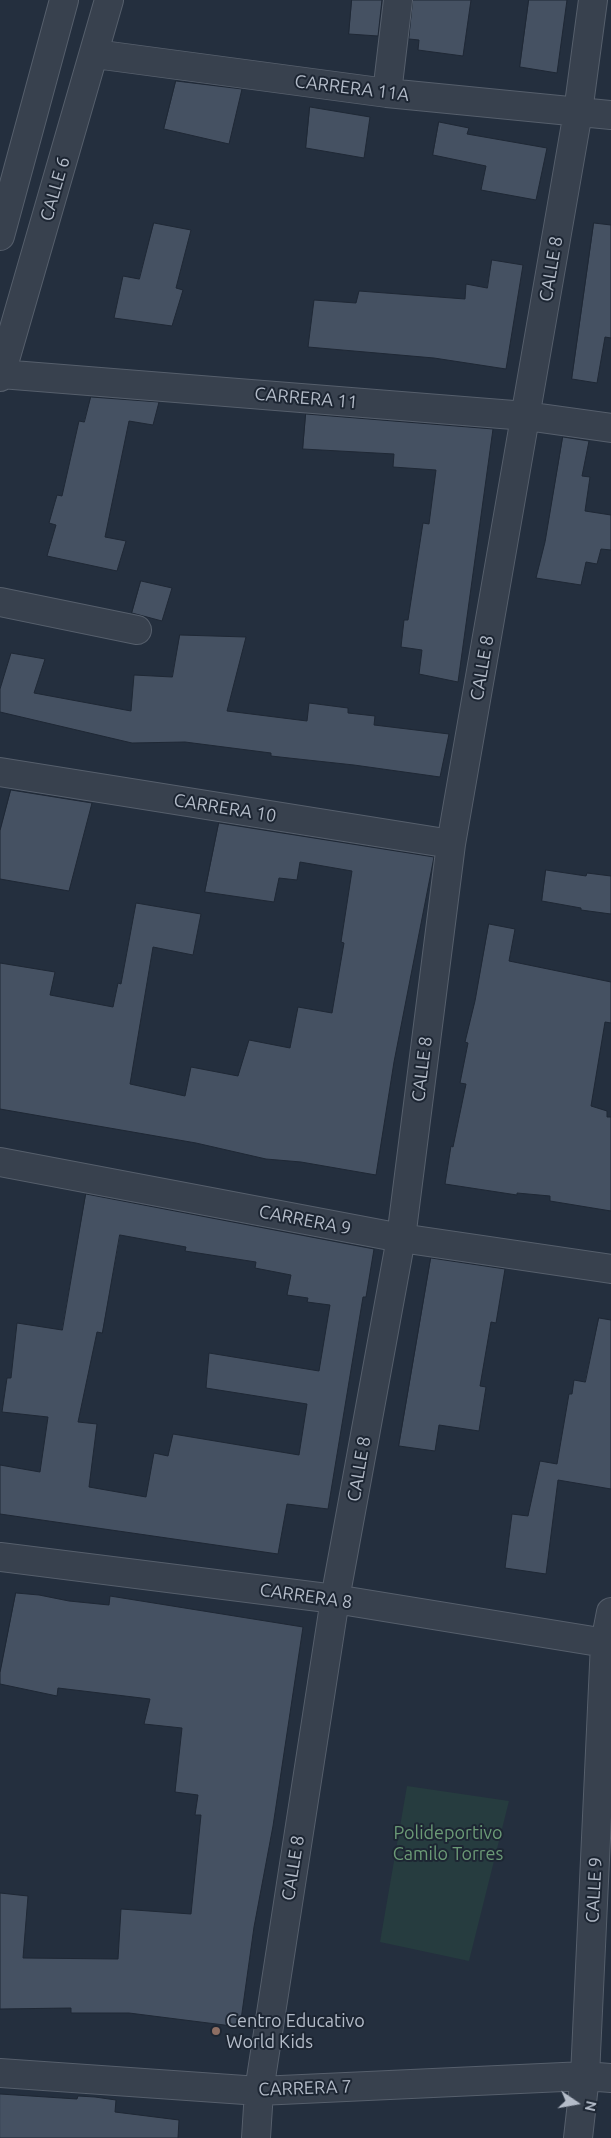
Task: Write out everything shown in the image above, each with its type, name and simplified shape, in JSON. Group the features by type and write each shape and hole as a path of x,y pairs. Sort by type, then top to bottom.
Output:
{"street":[{"path":"0,236 64,0"},
{"name":"CALLE 6","path":"0,375 110,0"},
{"path":"387,93 398,0"},
{"name":"CALLE 8","path":"256,2138 259,2091 335,1599 401,1238 451,844 578,112 593,0"},
{"name":"CARRERA 11A","path":"95,54 387,93 611,115"},
{"name":"CARRERA 11","path":"0,375 526,416 611,428"},
{"path":"0,602 137,630"},
{"name":"CARRERA 10","path":"0,772 451,844"},
{"name":"CARRERA 9","path":"0,1162 401,1238 611,1269"},
{"name":"CARRERA 8","path":"0,1557 335,1599 608,1643"},
{"name":"CALLE 9","path":"578,2138 598,2077 608,1643 611,1612"},
{"name":"CARRERA 7","path":"0,2073 259,2091 598,2077"}],"green space":[{"name":"Polideportivo Camilo Torres","path":"407,1786 509,1801 469,1961 380,1942"}],"building":[{"path":"352,0 382,0 378,36 349,34"},
{"path":"413,0 471,0 463,56 418,50 419,40 409,39"},
{"path":"529,0 567,0 557,73 520,67"},
{"path":"176,81 242,89 229,144 164,129"},
{"path":"310,107 370,117 364,158 306,148"},
{"path":"439,122 469,128 467,134 547,148 536,200 481,190 486,166 433,155"},
{"path":"154,223 191,230 176,288 183,290 172,326 114,318 123,276 139,279"},
{"path":"594,223 611,225 611,338 605,337 597,383 572,379"},
{"path":"492,260 523,265 506,369 434,358 308,347 314,300 356,303 359,291 465,299 466,284 487,288"},
{"path":"91,397 159,402 153,425 129,421 105,537 126,541 117,571 47,556 56,525 49,523 57,495 62,496 79,421 84,422"},
{"path":"306,414 493,429 458,682 419,674 422,650 401,647 404,620 408,620 423,523 429,524 436,470 393,467 394,454 303,449"},
{"path":"563,437 589,441 582,476 590,477 585,511 611,515 611,550 601,549 597,564 586,562 581,585 536,578 545,542"},
{"path":"141,581 172,588 162,621 132,613"},
{"path":"180,635 246,637 227,711 307,721 309,703 348,708 348,713 375,716 374,725 449,734 440,777 271,756 271,753 185,742 132,743 0,712 0,689 11,653 45,659 34,693 131,711 134,675 172,677"},
{"path":"11,790 92,803 69,891 0,879 0,831"},
{"path":"219,823 434,857 394,1062 376,1175 301,1162 266,1159 196,1143 0,1109 0,963 55,972 50,995 113,1007 118,983 121,984 136,903 201,914 193,955 153,947 130,1084 185,1096 191,1067 238,1076 249,1040 290,1048 298,1007 332,1013 344,943 341,942 352,871 300,862 297,880 279,878 274,902 205,892"},
{"path":"546,870 586,876 587,873 611,876 611,914 581,910 581,908 542,901"},
{"path":"489,924 515,929 509,961 611,982 611,1023 605,1022 591,1106 607,1111 607,1117 611,1117 611,1211 550,1201 550,1196 517,1193 517,1195 445,1184 451,1146 453,1147 466,1084 460,1083 468,1043 465,1042 475,1001"},
{"path":"86,1194 374,1249 366,1297 363,1297 328,1509 287,1504 278,1554 0,1514 0,1465 40,1472 48,1417 2,1412 7,1378 11,1378 17,1323 62,1330","holes":["120,1235 186,1247 185,1251 256,1262 255,1268 291,1275 287,1295 308,1298 307,1302 330,1305 319,1371 209,1353 206,1388 307,1404 299,1455 173,1434 168,1456 154,1453 146,1497 89,1487 97,1424 78,1422 97,1332 102,1333"]},
{"path":"431,1258 505,1269 496,1323 491,1322 480,1386 486,1387 479,1431 439,1425 435,1451 399,1446"},
{"path":"599,1318 611,1320 611,1489 558,1480 546,1574 505,1568 512,1514 528,1516 540,1461 557,1464 569,1394 572,1394 574,1380 585,1382"},
{"path":"16,1593 109,1605 110,1596 303,1627 273,1826 254,1927 240,2027 129,2013 71,2013 71,2008 0,2009 0,1893 28,1896 23,1958 118,1959 121,1909 191,1914 201,1815 195,1815 198,1795 175,1792 182,1728 144,1724 150,1699 58,1688 57,1696 0,1684 0,1673"},
{"path":"0,2094 77,2099 78,2096 116,2100 115,2112 179,2120 178,2138 0,2138"}],"place":[{"name":"Centro Educativo World Kids","path":"216,2031"}]}
